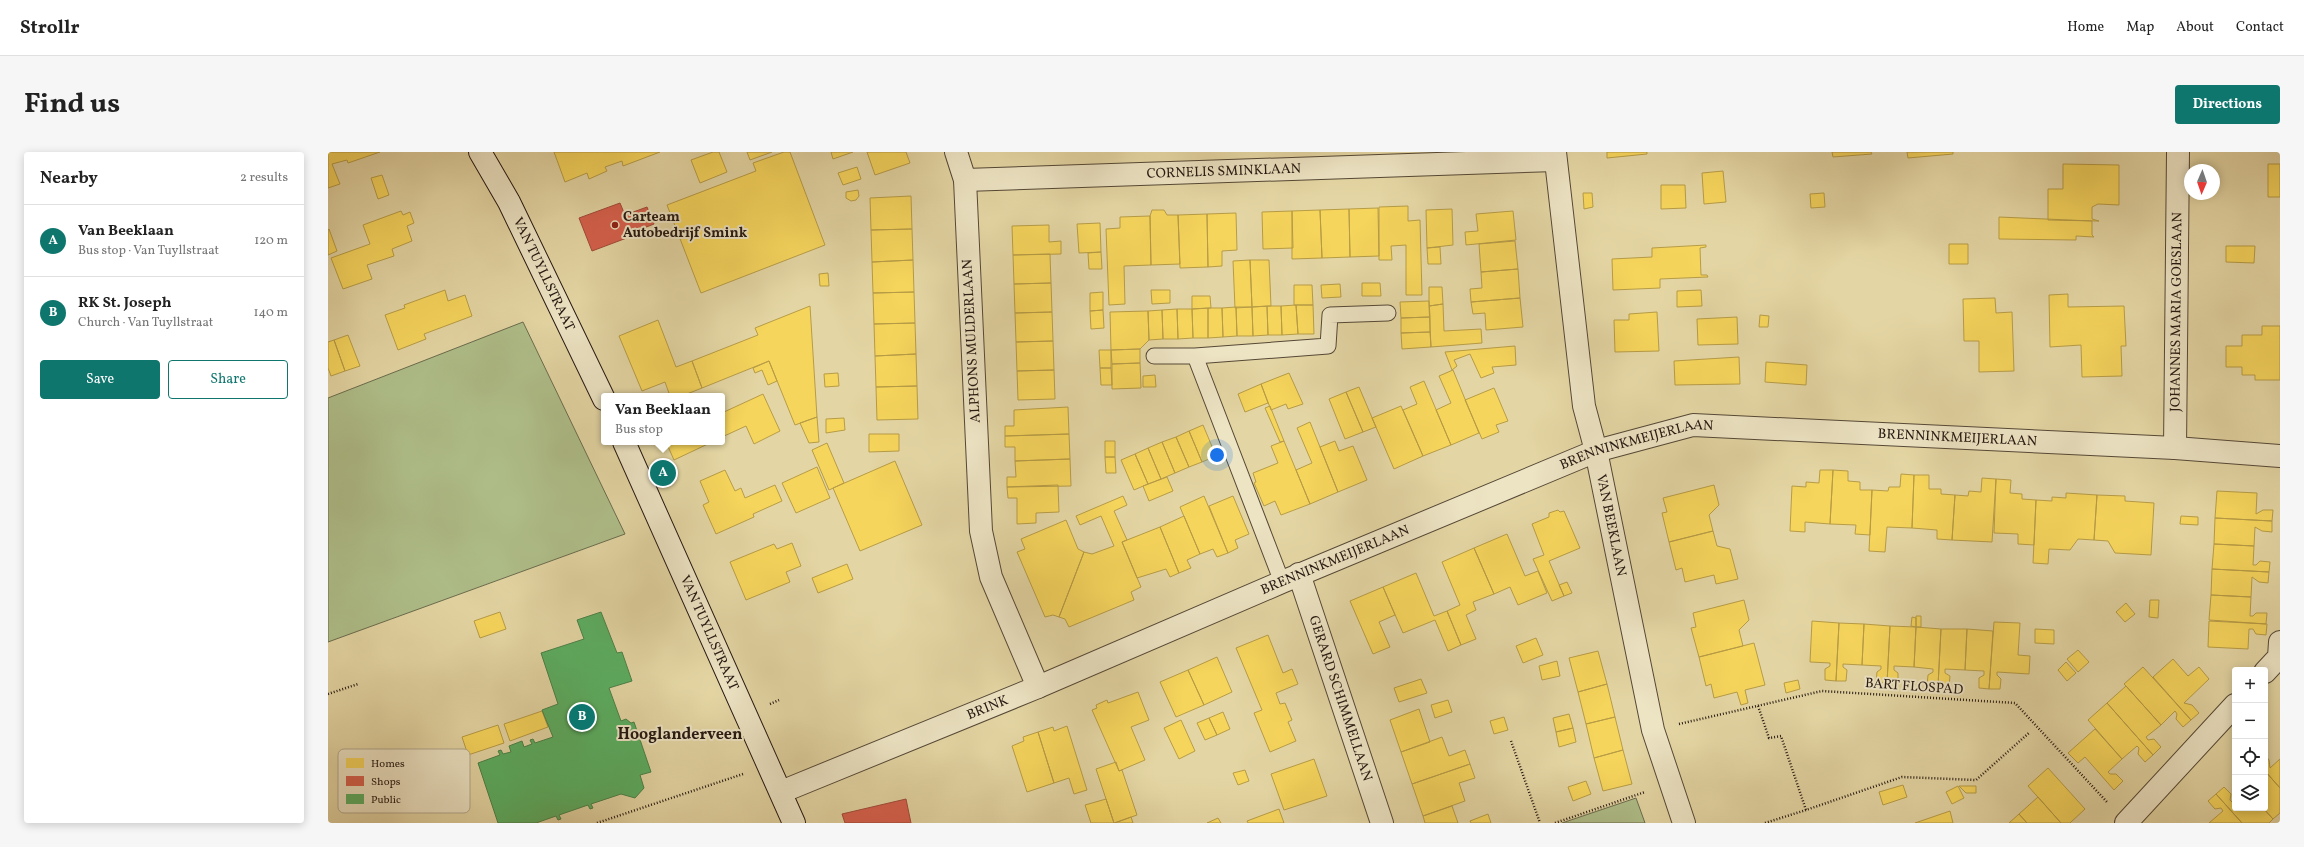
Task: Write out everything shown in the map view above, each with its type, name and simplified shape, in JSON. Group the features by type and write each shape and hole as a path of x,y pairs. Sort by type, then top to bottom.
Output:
{"street":[{"name":"VAN TUYLLSTRAAT","path":"480,152 509,202 601,393"},
{"name":"ALPHONS MULDERLAAN","path":"956,152 965,180 981,531 991,577 1038,687"},
{"name":"JOHANNES MARIA GOESLAAN","path":"2175,448 2178,152"},
{"name":"CORNELIS SMINKLAAN","path":"965,180 1555,156"},
{"name":"VAN BEEKLAAN","path":"1555,156 1584,406 1596,451 1653,730 1684,823"},
{"name":"BRENNINKMEIJERLAAN","path":"1038,687 1291,578 1596,451 1693,426 2175,448 2280,456"},
{"name":"VAN TUYLLSTRAAT","path":"625,445 794,823"},
{"name":"GERARD SCHIMMELLAAN","path":"1291,578 1382,823"},
{"path":"2268,669 2279,657 2280,642"},
{"name":"BRINK","path":"781,792 1038,687"},
{"path":"2126,823 2232,708"}],"lane":[{"path":"1154,356 1195,356 1328,346 1330,315 1388,312"},
{"path":"1195,356 1291,578"}],"path":[{"path":"328,694 358,684"},
{"name":"BART FLOSPAD","path":"1653,730 1822,691 2015,703 2126,823"},
{"path":"1758,706 1769,738 1780,736 1806,810"},
{"path":"1765,823 1902,777 1976,780 2030,732"},
{"path":"1511,741 1540,823"},
{"path":"598,823 769,766"},
{"path":"1555,823 1670,783"}],"green space":[{"path":"523,322 625,534 328,642 328,398"},
{"path":"1636,798 1645,823 1562,823"}],"building: Homes":[{"path":"328,152 380,152 348,163 347,160 332,164 340,184 328,188"},
{"path":"554,152 660,152 623,166 622,161 605,167 607,171 589,179 587,173 565,182"},
{"path":"713,152 719,152 727,172 700,183 691,160"},
{"path":"747,152 772,152 750,160"},
{"path":"784,152 790,152 825,245 701,293 667,205 756,171 753,163"},
{"path":"831,152 853,152 833,159"},
{"path":"867,152 906,152 910,163 875,175"},
{"path":"1607,152 1647,152 1647,154 1607,158"},
{"path":"1832,152 1871,152 1872,154 1833,157"},
{"path":"1907,152 1953,152 1953,154 1908,158"},
{"path":"2063,164 2119,165 2119,205 2098,204 2092,207 2092,219 2099,221 2048,220 2048,189 2063,189"},
{"path":"2268,164 2280,164 2280,197 2268,197"},
{"path":"857,167 861,179 843,185 838,173"},
{"path":"1723,171 1726,202 1704,204 1702,173"},
{"path":"382,175 389,195 378,199 371,178"},
{"path":"1661,185 1685,185 1686,208 1661,209"},
{"path":"858,190 859,196 856,200 851,201 846,198 846,192"},
{"path":"1583,193 1592,193 1593,207 1584,209"},
{"path":"1824,193 1825,207 1811,208 1810,194"},
{"path":"911,196 912,229 871,230 870,198"},
{"path":"1408,206 1408,221 1420,220 1422,295 1406,295 1406,245 1391,246 1392,260 1379,260 1379,207"},
{"path":"1378,208 1379,256 1350,257 1349,209"},
{"path":"1349,209 1350,257 1322,258 1320,210"},
{"path":"1452,209 1453,245 1427,248 1426,210"},
{"path":"1152,210 1164,210 1167,215 1178,215 1180,264 1151,265 1150,216"},
{"path":"1320,210 1322,258 1292,259 1292,211"},
{"path":"401,211 403,215 410,212 414,223 407,226 412,241 392,249 394,256 367,265 372,279 343,289 331,258 370,244 363,225"},
{"path":"1292,211 1293,248 1263,249 1262,212"},
{"path":"1513,211 1516,240 1466,245 1465,232 1478,231 1476,214"},
{"path":"1236,213 1237,250 1222,251 1222,266 1208,267 1207,214"},
{"path":"1207,214 1208,267 1180,268 1178,215"},
{"path":"1150,216 1151,265 1124,266 1125,304 1109,305 1106,229 1120,228 1120,217"},
{"path":"1999,217 2092,221 2092,235 2094,237 2076,236 2076,240 1999,239"},
{"path":"1100,223 1101,252 1079,253 1077,224"},
{"path":"1049,225 1049,242 1061,241 1061,254 1013,255 1012,226"},
{"path":"329,229 337,251 328,255 328,230"},
{"path":"912,229 913,260 872,262 871,230"},
{"path":"1515,241 1518,269 1481,272 1479,244"},
{"path":"1949,244 1968,244 1968,264 1949,264"},
{"path":"1706,245 1706,247 1700,248 1701,275 1707,275 1708,277 1660,279 1660,288 1613,290 1612,259 1652,257 1652,248"},
{"path":"2226,246 2255,246 2254,263 2226,262"},
{"path":"1440,247 1441,264 1428,264 1427,248"},
{"path":"1101,252 1102,269 1089,269 1088,253"},
{"path":"1050,254 1051,283 1014,284 1013,255"},
{"path":"913,260 914,292 873,293 872,262"},
{"path":"1250,260 1252,307 1235,308 1233,261"},
{"path":"1250,260 1269,260 1271,306 1252,307"},
{"path":"1518,269 1520,298 1471,302 1470,289 1482,288 1481,272"},
{"path":"828,273 829,286 820,286 819,274"},
{"path":"1051,283 1052,312 1015,313 1014,284"},
{"path":"1362,283 1380,283 1381,296 1362,296"},
{"path":"1340,284 1341,297 1322,298 1321,285"},
{"path":"1294,285 1312,285 1313,305 1294,305"},
{"path":"1429,287 1442,287 1443,304 1429,306"},
{"path":"445,290 448,301 465,295 472,316 424,334 426,339 398,350 385,315 405,308 404,305"},
{"path":"1151,290 1170,290 1170,303 1152,304"},
{"path":"1701,290 1702,306 1677,307 1677,291"},
{"path":"914,292 915,323 874,324 873,293"},
{"path":"1103,292 1103,310 1090,311 1090,293"},
{"path":"2068,294 2068,307 2124,306 2126,346 2121,346 2122,376 2082,377 2081,345 2050,347 2049,295"},
{"path":"1192,296 1210,296 1211,308 1192,309"},
{"path":"1520,298 1523,327 1486,330 1485,313 1473,314 1471,302"},
{"path":"1995,298 1996,313 2012,312 2014,371 1979,372 1979,341 1964,341 1963,299"},
{"path":"1429,301 1430,317 1401,318 1400,302"},
{"path":"1443,304 1444,331 1481,329 1482,343 1431,347 1429,306"},
{"path":"1296,305 1298,334 1282,335 1281,306"},
{"path":"1296,305 1313,305 1314,334 1298,334"},
{"path":"810,306 817,417 795,425 769,361 702,388 692,361 758,335 755,328"},
{"path":"1267,306 1281,306 1282,335 1268,335"},
{"path":"1267,306 1268,335 1253,336 1252,307"},
{"path":"1236,307 1252,307 1253,336 1237,336"},
{"path":"1236,307 1237,336 1223,337 1222,308"},
{"path":"1208,308 1222,308 1223,337 1208,338"},
{"path":"1208,308 1208,338 1193,338 1192,309"},
{"path":"1177,309 1192,309 1193,338 1178,339"},
{"path":"1177,309 1178,339 1163,339 1162,310"},
{"path":"1103,310 1104,328 1091,329 1090,311"},
{"path":"1162,310 1163,339 1149,340 1148,311"},
{"path":"1148,311 1149,340 1140,349 1111,350 1110,312"},
{"path":"1052,312 1053,341 1016,342 1015,313"},
{"path":"1657,312 1659,351 1615,352 1614,320 1629,320 1629,314"},
{"path":"1760,315 1769,316 1768,327 1759,327"},
{"path":"1430,317 1430,332 1401,333 1401,318"},
{"path":"1737,317 1738,344 1698,345 1697,319"},
{"path":"658,320 676,367 692,361 702,388 690,393 669,393 665,382 642,391 619,336"},
{"path":"915,323 916,354 875,356 874,324"},
{"path":"2262,326 2280,326 2280,380 2255,380 2255,375 2242,375 2242,367 2226,367 2226,346 2242,346 2242,335 2262,335"},
{"path":"1430,332 1431,347 1402,349 1401,333"},
{"path":"348,335 360,366 345,371 334,340"},
{"path":"334,340 345,371 331,376 328,368 328,342"},
{"path":"1053,341 1054,370 1017,371 1016,342"},
{"path":"1515,346 1516,365 1492,367 1494,373 1481,378 1470,354 1454,360 1457,366 1452,370 1445,352"},
{"path":"1140,349 1140,363 1112,364 1111,350"},
{"path":"1099,350 1111,350 1111,368 1100,368"},
{"path":"916,354 917,386 876,387 875,356"},
{"path":"1739,357 1740,384 1675,385 1674,361"},
{"path":"769,361 777,381 768,385 762,370 755,373 753,368"},
{"path":"1766,362 1807,365 1806,385 1765,382"},
{"path":"1140,363 1141,388 1112,389 1112,364"},
{"path":"1100,368 1111,368 1112,385 1101,385"},
{"path":"1054,370 1055,399 1018,400 1017,371"},
{"path":"1453,370 1479,433 1451,445 1436,410 1451,403 1439,376"},
{"path":"838,373 839,386 825,387 824,374"},
{"path":"1289,373 1303,404 1288,409 1286,404 1271,410 1261,384"},
{"path":"1155,375 1156,387 1143,387 1143,376"},
{"path":"1424,381 1451,445 1423,456 1403,410 1417,404 1410,387"},
{"path":"1261,384 1268,403 1245,412 1238,394"},
{"path":"917,386 918,419 877,420 876,387"},
{"path":"1359,387 1376,427 1363,432 1346,392"},
{"path":"1494,388 1508,421 1496,425 1499,432 1482,439 1465,400"},
{"path":"1346,392 1363,432 1345,439 1329,399"},
{"path":"763,394 780,431 754,444 746,426 725,436 725,412"},
{"path":"1270,406 1284,441 1280,442 1265,408"},
{"path":"1401,406 1423,456 1394,469 1372,418"},
{"path":"1068,407 1069,434 1005,436 1005,426 1014,426 1014,410"},
{"path":"817,417 819,442 809,443 800,423"},
{"path":"844,418 845,430 826,433 826,419"},
{"path":"1310,422 1338,492 1310,504 1296,470 1312,463 1297,428"},
{"path":"1203,425 1216,456 1202,462 1189,431"},
{"path":"1189,431 1202,462 1189,467 1176,437"},
{"path":"869,434 899,434 899,451 869,452"},
{"path":"1069,434 1070,459 1015,461 1015,447 1005,447 1005,436"},
{"path":"1176,437 1189,467 1175,473 1162,442"},
{"path":"1105,441 1115,441 1115,457 1105,457"},
{"path":"1284,441 1310,504 1281,515 1275,501 1264,506 1254,483 1256,482 1253,473 1278,463 1271,446"},
{"path":"1335,441 1339,451 1353,446 1367,480 1338,492 1320,447"},
{"path":"1162,442 1175,473 1161,479 1148,448"},
{"path":"827,443 844,483 829,490 812,450"},
{"path":"667,445 706,445 674,460"},
{"path":"1148,448 1161,479 1148,484 1135,454"},
{"path":"1135,454 1148,484 1134,490 1121,460"},
{"path":"1105,457 1115,457 1116,473 1106,473"},
{"path":"1070,459 1071,486 1007,487 1007,477 1016,477 1015,461"},
{"path":"895,461 922,525 860,551 833,488"},
{"path":"817,467 830,498 796,513 782,483"},
{"path":"725,470 735,491 741,488 745,498 775,485 782,501 753,514 754,517 716,534 703,505 709,502 700,481"},
{"path":"1820,470 1833,470 1830,524 1805,522 1805,532 1790,531 1792,486 1806,487 1806,482 1819,483"},
{"path":"1833,470 1848,471 1848,481 1860,482 1860,490 1872,490 1870,535 1855,534 1856,525 1830,524"},
{"path":"1901,474 1914,475 1912,528 1887,527 1885,552 1869,551 1872,490 1888,491 1889,487 1900,487"},
{"path":"1914,475 1929,475 1929,489 1941,489 1941,494 1955,495 1952,540 1937,539 1937,530 1912,528"},
{"path":"1167,477 1173,491 1149,501 1143,486"},
{"path":"1982,478 1996,479 1992,542 1952,540 1955,495 1968,496 1969,491 1981,492"},
{"path":"1996,479 2011,480 2010,493 2022,494 2022,499 2036,500 2034,545 2018,544 2018,534 1994,533"},
{"path":"1058,485 1059,512 1036,513 1036,523 1017,524 1017,498 1008,498 1007,487"},
{"path":"1714,485 1719,505 1709,515 1713,531 1669,542 1662,513 1667,512 1663,498"},
{"path":"2217,491 2257,493 2256,514 2263,510 2273,510 2272,521 2215,518"},
{"path":"2066,493 2097,495 2094,540 2078,539 2070,550 2049,549 2048,564 2033,563 2036,500 2052,501 2052,497 2066,498"},
{"path":"2097,495 2125,496 2125,501 2154,503 2151,555 2115,553 2108,541 2094,540"},
{"path":"1123,496 1127,505 1114,511 1127,540 1122,542 1141,587 1131,592 1134,600 1069,627 1065,619 1059,617 1084,552 1092,554 1114,546 1101,516 1080,525 1076,516"},
{"path":"1204,496 1228,553 1217,557 1213,549 1200,554 1180,507"},
{"path":"1233,496 1249,534 1235,540 1238,548 1228,553 1209,506"},
{"path":"1558,510 1560,512 1564,511 1580,548 1549,561 1564,596 1552,601 1533,559 1544,555 1532,524 1549,517 1549,513"},
{"path":"1184,516 1200,554 1187,560 1191,568 1179,573 1160,527"},
{"path":"2181,516 2198,517 2198,525 2180,524"},
{"path":"2215,518 2272,521 2272,532 2262,531 2255,527 2254,546 2214,544"},
{"path":"1066,520 1078,549 1084,552 1059,617 1053,615 1045,617 1017,552 1025,549 1021,539"},
{"path":"1160,527 1179,573 1170,577 1166,569 1137,578 1122,542"},
{"path":"1713,531 1717,546 1730,549 1738,579 1716,584 1714,575 1685,582 1682,568 1676,570 1669,542"},
{"path":"1507,534 1525,576 1538,571 1547,593 1518,605 1510,587 1494,594 1474,548"},
{"path":"792,543 801,566 786,572 790,582 746,600 730,562 774,544 777,549"},
{"path":"2214,544 2254,546 2253,565 2256,565 2260,561 2270,562 2269,572 2212,569"},
{"path":"1474,548 1494,594 1473,602 1476,610 1466,615 1476,639 1461,645 1447,611 1460,605 1442,562"},
{"path":"847,564 853,579 818,593 812,578"},
{"path":"2212,569 2269,572 2268,583 2259,582 2252,577 2251,597 2211,595"},
{"path":"1416,573 1434,616 1447,611 1461,645 1448,651 1435,620 1403,633 1383,587"},
{"path":"1567,582 1572,593 1564,596 1559,585"},
{"path":"1383,587 1395,615 1379,622 1390,647 1373,654 1350,601"},
{"path":"2211,595 2251,597 2250,616 2253,616 2256,613 2267,613 2266,624 2209,620"},
{"path":"1744,600 1749,620 1739,630 1743,646 1699,657 1691,628 1696,627 1693,613"},
{"path":"2150,600 2159,600 2158,618 2149,617"},
{"path":"2126,603 2135,614 2125,622 2116,612"},
{"path":"500,612 506,629 480,638 474,621"},
{"path":"1916,616 1921,616 1921,627 1916,627"},
{"path":"1912,617 1916,618 1916,627 1911,626"},
{"path":"1812,621 1839,623 1836,681 1825,680 1825,669 1830,666 1830,663 1810,662"},
{"path":"2209,621 2267,624 2266,635 2256,634 2253,629 2249,629 2248,649 2208,647"},
{"path":"1994,622 2020,623 2018,655 2030,656 2029,674 1997,672 1997,675 2001,679 2000,689 1989,689"},
{"path":"1839,623 1864,624 1862,665 1843,664 1843,667 1847,670 1846,681 1836,681"},
{"path":"1864,624 1890,626 1887,683 1876,682 1877,672 1881,669 1881,666 1862,665"},
{"path":"1890,626 1916,627 1914,667 1894,666 1894,670 1898,673 1898,684 1887,683"},
{"path":"1916,627 1941,629 1938,686 1927,685 1928,675 1933,672 1933,669 1914,667"},
{"path":"1941,629 1967,629 1965,670 1945,669 1945,673 1950,676 1949,687 1938,686"},
{"path":"1967,629 1993,631 1989,689 1979,688 1979,678 1984,675 1984,671 1965,670"},
{"path":"2035,629 2054,630 2054,644 2035,643"},
{"path":"1268,635 1283,673 1292,669 1298,684 1276,693 1280,704 1285,703 1292,720 1288,722 1296,741 1270,752 1254,713 1262,710 1236,648"},
{"path":"1536,638 1543,655 1523,663 1516,646"},
{"path":"1754,643 1765,685 1745,690 1748,703 1741,705 1737,692 1714,698 1711,684 1706,686 1699,657"},
{"path":"2078,650 2089,662 2078,672 2067,659"},
{"path":"1598,651 1607,684 1578,692 1569,658"},
{"path":"1217,657 1232,692 1204,705 1188,670"},
{"path":"2173,659 2188,676 2199,667 2209,679 2184,703 2192,705 2199,713 2191,720 2153,677"},
{"path":"1557,661 1560,676 1542,680 1539,666"},
{"path":"2066,662 2076,673 2067,681 2058,670"},
{"path":"2143,667 2191,720 2183,727 2176,719 2177,714 2175,711 2161,725 2124,684"},
{"path":"1188,670 1204,705 1176,717 1160,682"},
{"path":"1421,679 1427,693 1399,702 1394,688"},
{"path":"1798,680 1800,689 1786,693 1784,683"},
{"path":"1607,684 1615,717 1586,724 1578,692"},
{"path":"2126,686 2161,725 2146,737 2148,740 2154,739 2161,747 2153,755 2107,703"},
{"path":"1138,692 1149,720 1131,727 1145,760 1119,771 1092,710 1097,708 1096,705 1107,700 1108,703"},
{"path":"1448,700 1452,712 1435,718 1431,705"},
{"path":"2107,703 2153,755 2145,762 2138,754 2139,748 2137,746 2122,759 2088,720"},
{"path":"1419,709 1430,742 1401,752 1390,720"},
{"path":"542,711 548,727 510,741 504,724"},
{"path":"1223,712 1230,729 1217,735 1209,718"},
{"path":"1569,714 1573,728 1556,732 1553,718"},
{"path":"1504,717 1508,730 1494,734 1490,721"},
{"path":"1615,717 1623,750 1594,758 1586,724"},
{"path":"1209,718 1217,735 1205,740 1197,723"},
{"path":"1181,720 1195,751 1179,759 1164,728"},
{"path":"498,725 504,743 470,754 470,749 466,749 462,737"},
{"path":"1067,726 1087,790 1074,794 1069,778 1054,783 1038,732 1053,727 1054,731"},
{"path":"1573,728 1576,742 1559,747 1556,732"},
{"path":"2095,729 2122,759 2108,772 2110,774 2116,774 2123,781 2114,790 2085,757 2078,763 2068,753"},
{"path":"1038,732 1054,783 1027,792 1012,746 1024,741 1023,737"},
{"path":"1442,737 1449,756 1465,750 1470,764 1412,784 1401,752"},
{"path":"1623,750 1632,784 1603,791 1594,758"},
{"path":"1314,759 1327,796 1284,810 1271,774"},
{"path":"2268,759 2270,768 2280,759 2280,788 2268,774"},
{"path":"1116,762 1119,771 1122,770 1137,815 1114,823 1096,769"},
{"path":"1470,764 1475,778 1459,783 1465,801 1423,816 1412,784"},
{"path":"2048,768 2085,809 2070,823 2061,823 2028,786"},
{"path":"1245,770 1249,781 1238,785 1233,773"},
{"path":"2268,774 2280,788 2280,813 2273,819 2266,811 2268,811"},
{"path":"1586,781 1591,794 1573,801 1568,787"},
{"path":"1903,785 1907,797 1883,805 1879,792"},
{"path":"1958,786 1964,798 1952,804 1946,792"},
{"path":"1959,786 1976,786 1976,793 1966,793"},
{"path":"2224,787 2231,794 2230,800 2232,802 2232,811 2266,811 2273,819 2269,823 2242,823 2216,794"},
{"path":"2216,794 2242,823 2209,823 2223,811 2221,808 2215,809 2208,801"},
{"path":"2038,797 2061,823 2027,823 2019,814"},
{"path":"1106,799 1114,823 1091,823 1085,805"},
{"path":"1452,806 1458,823 1425,823 1423,816"},
{"path":"1279,809 1284,823 1248,823 1247,821"},
{"path":"1950,811 1953,823 1915,823"},
{"path":"1488,814 1491,823 1471,823 1470,821"},
{"path":"2019,814 2027,823 2009,823"},
{"path":"1131,817 1133,823 1115,823"},
{"path":"1218,818 1221,823 1207,823"}],"building: Shops":[{"path":"620,203 625,215 647,207 654,224 631,233 632,236 592,251 579,218"},
{"path":"906,799 911,823 845,823 842,814"}],"building: Public":[{"path":"601,612 617,653 622,652 632,681 609,688 621,721 626,719 631,723 634,722 651,772 640,775 644,788 635,798 621,794 591,804 593,808 590,809 588,805 559,815 561,819 558,820 556,816 536,823 498,823 478,763 500,755 498,751 501,750 503,754 511,752 509,746 522,741 524,747 532,744 530,740 533,739 535,743 553,737 542,710 558,704 541,653 584,639 577,620"}],"place":[{"name":"Carteam Autobedrijf Smink","path":"615,225"},
{"name":"Van Beeklaan","path":"663,473"},
{"name":"RK St. Joseph","path":"582,717"}],"district":[{"name":"Hooglanderveen","path":"680,735"}]}
